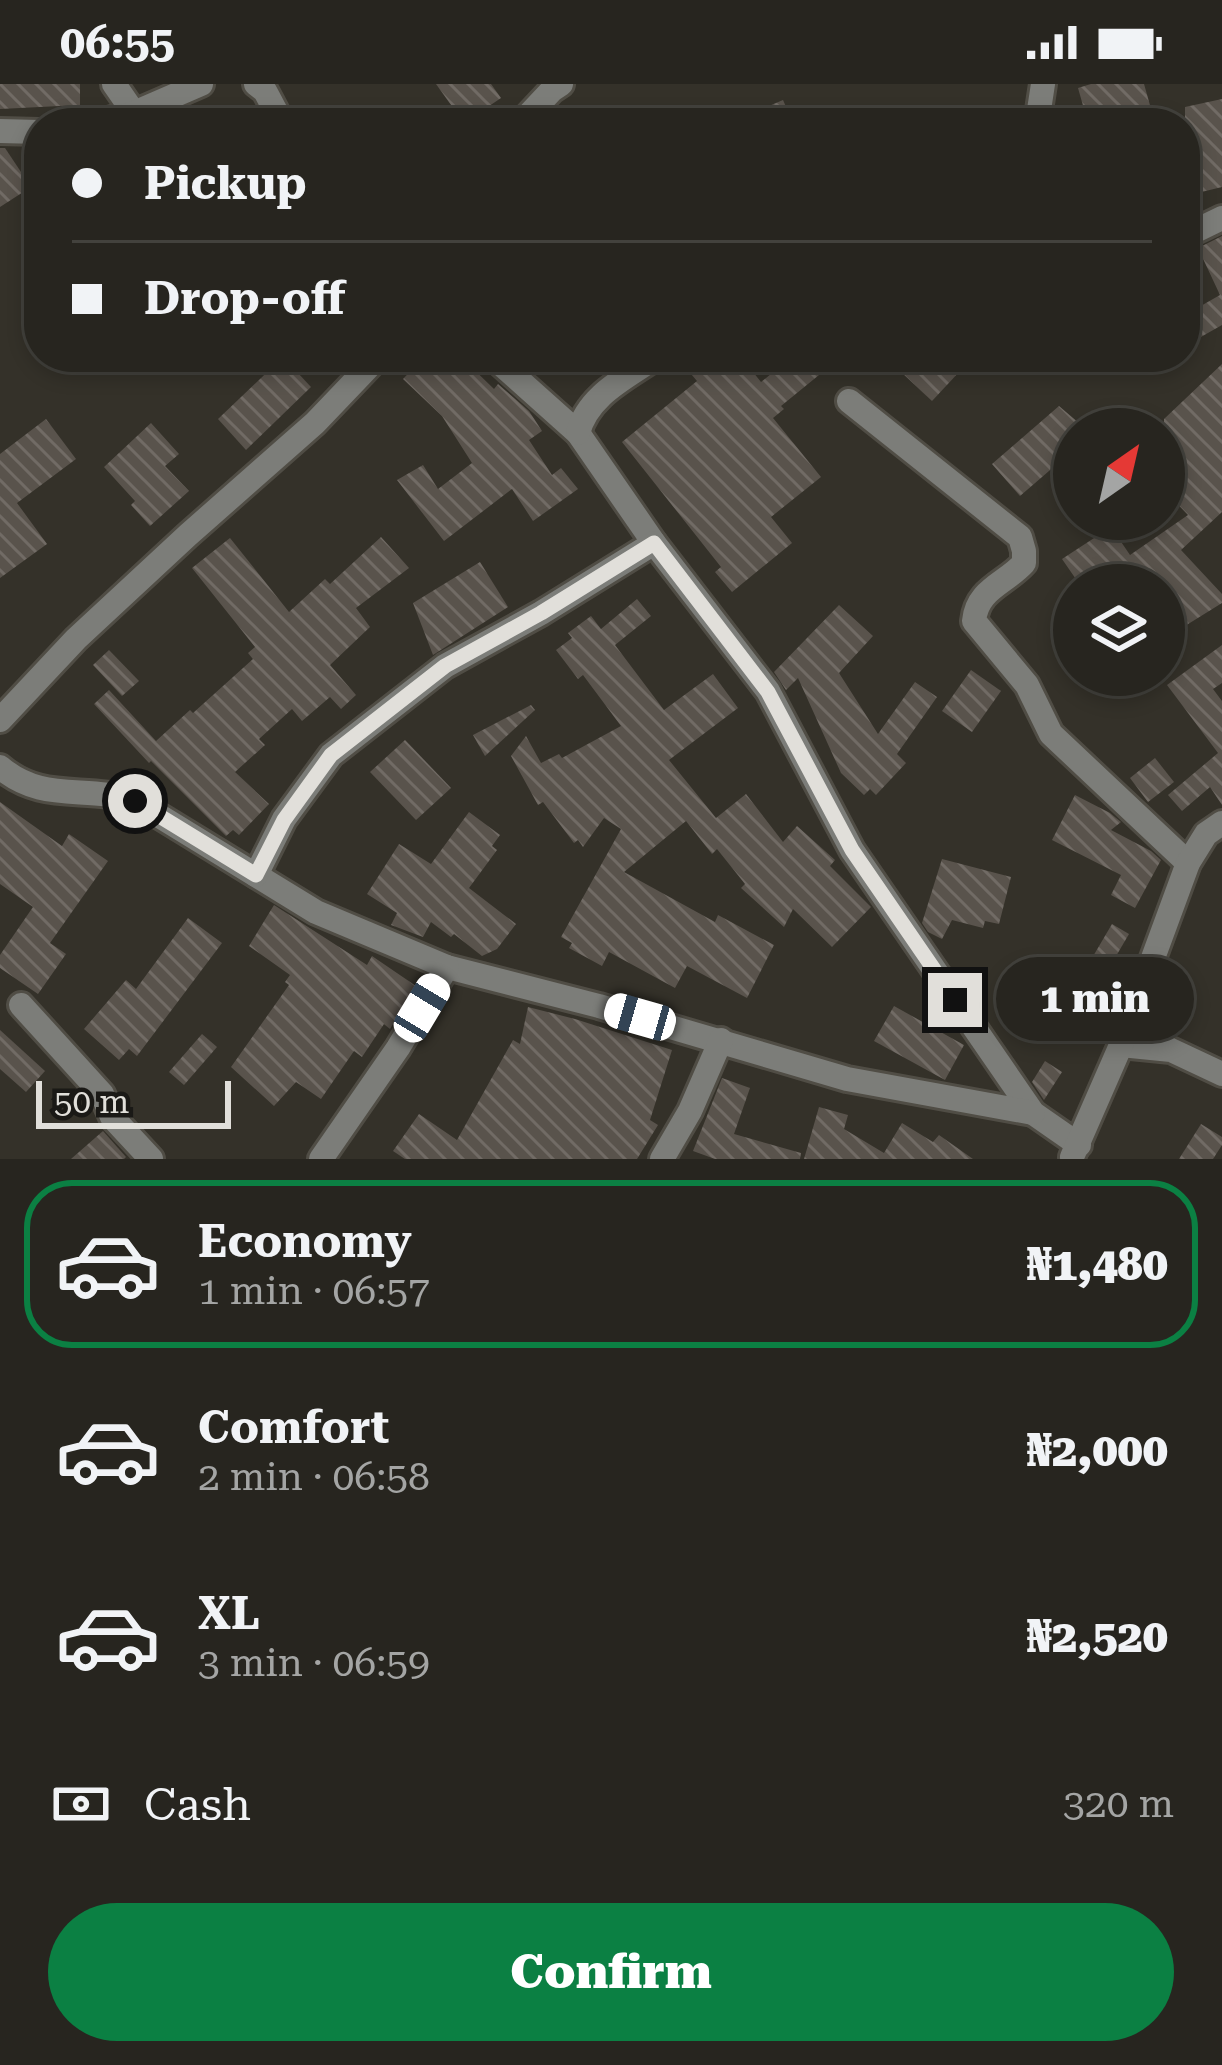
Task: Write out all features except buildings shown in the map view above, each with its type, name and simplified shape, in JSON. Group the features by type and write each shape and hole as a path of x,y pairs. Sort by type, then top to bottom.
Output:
{"street":[{"path":"146,108 201,84"},
{"path":"256,84 274,108"},
{"path":"535,108 561,84"},
{"path":"0,720 76,640 315,423 364,372"},
{"path":"510,372 578,433 654,543 768,692 852,850 1033,1113 1075,1152 1121,1045 1187,863 1207,834 1222,823"},
{"path":"578,433 581,419 596,399 635,372"},
{"path":"849,401 1020,537 1024,562 982,595 974,620 1027,685 1052,734 1187,863"},
{"path":"256,875 284,820 331,755 445,666 654,543"},
{"path":"0,767 19,783 66,793 112,793 135,801 316,913 447,967 847,1079 1033,1113"},
{"path":"321,1159 447,967"},
{"path":"21,1005 102,1094 112,1117 151,1159"},
{"path":"662,1159 690,1111 721,1040"},
{"path":"1121,1045 1171,1050 1222,1073"}],"route":[{"path":"135,801 256,875 284,820 331,755 386,709 445,666 654,543 768,692 852,850 955,1000"}]}
